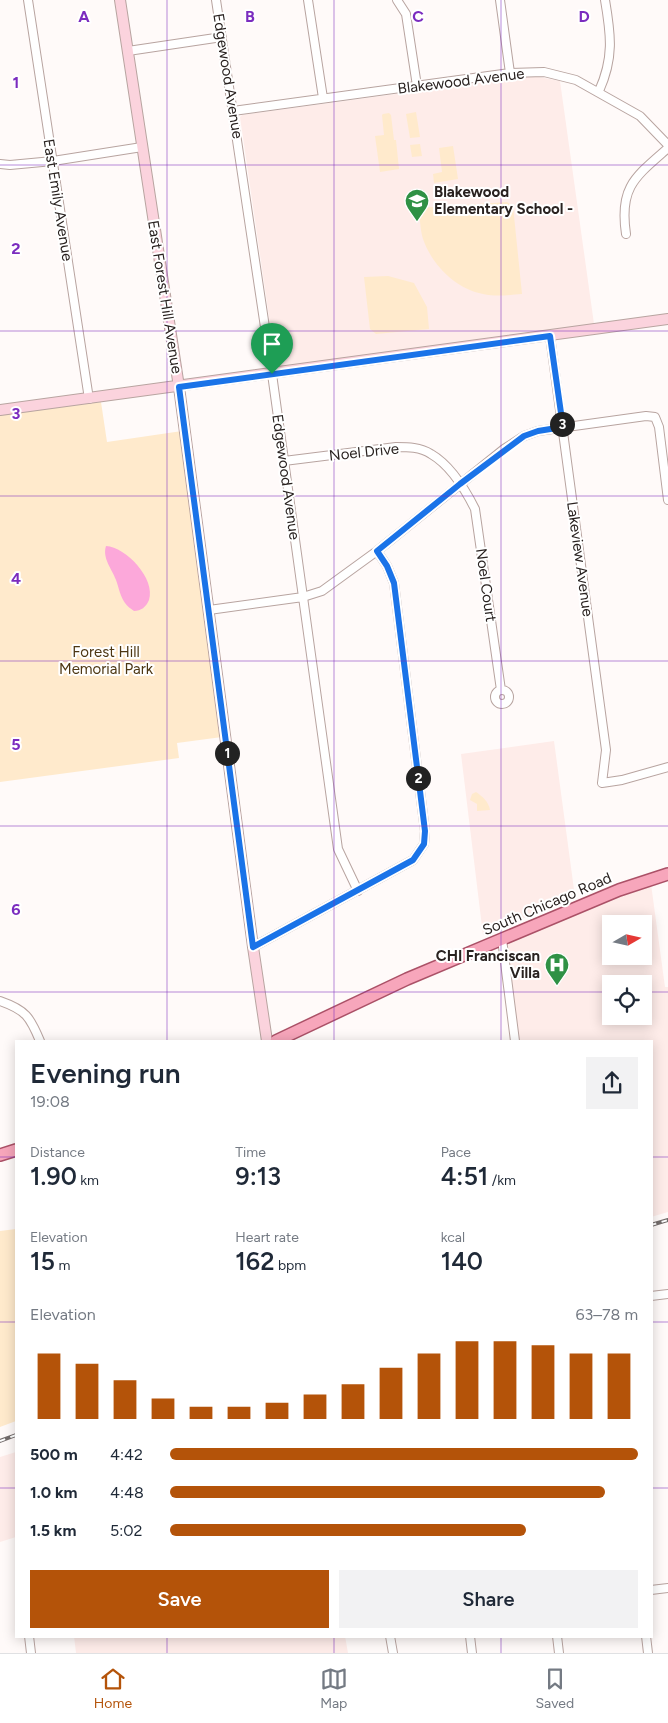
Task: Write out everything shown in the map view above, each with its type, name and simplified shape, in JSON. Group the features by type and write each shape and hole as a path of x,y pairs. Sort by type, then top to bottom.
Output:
{"main road":[{"name":"South Chicago Road","path":"278,1040 407,979 619,890 668,874"},
{"path":"0,1155 15,1150"}],"street":[{"name":"East Emily Avenue","path":"28,0 89,399"},
{"name":"East Forest Hill Avenue","path":"120,0 179,387 267,1040"},
{"name":"Edgewood Avenue","path":"216,0 272,374 338,849 358,891"},
{"path":"308,0 323,98"},
{"path":"397,0 406,14 417,86"},
{"path":"500,0 510,73"},
{"path":"598,91 607,71 611,49 605,0"},
{"path":"128,51 222,37"},
{"name":"Blakewood Avenue","path":"233,111 510,73 532,72 556,74 576,80 598,91 640,116 668,146"},
{"path":"626,234 624,209 629,188 636,178 668,146"},
{"path":"0,164 10,166 53,161 142,147"},
{"path":"0,410 668,319"},
{"name":"Lakeview Avenue","path":"550,336 606,750 602,783 622,780 668,767"},
{"path":"208,610 303,597 322,592 524,436 538,431 646,416 655,417 659,426 668,500"},
{"name":"Noel Drive","path":"284,461 396,447 414,447 430,453 447,467 460,484"},
{"name":"Noel Court","path":"460,484 475,509 501,690"},
{"path":"253,947 413,860 424,844 425,831 414,734 394,583 387,566 377,551"},
{"path":"502,940 515,1040"},
{"path":"0,1001 15,1006 32,1020 40,1040"},
{"path":"653,1296 668,1294"},
{"path":"653,1590 668,1588"},
{"path":"29,1638 31,1653"},
{"path":"390,1638 392,1653"},
{"path":"470,1638 472,1653"},
{"path":"557,1638 559,1653"},
{"path":"646,1638 648,1653"}],"shaded area":[{"name":"Blakewood Elementary School -","path":"534,76 560,81 594,324 283,367 276,365 240,117 242,115"},
{"path":"106,546 122,552 144,574 150,592 149,600 145,607 134,611 123,600 106,559"},
{"path":"554,741 575,897 483,935 461,754"},
{"name":"CHI Franciscan Villa","path":"651,884 665,987 668,987 668,1212 653,1216 653,1040 511,1040 498,947"},
{"path":"15,1452 15,1537 0,1542 0,1457"},
{"path":"74,1638 345,1638 348,1653 76,1653"}],"green space":[{"path":"416,112 420,137 410,138 406,114"},
{"path":"389,113 391,115 394,140 396,140 399,169 380,172 375,136 384,135 382,115"},
{"path":"420,144 422,156 412,157 410,145"},
{"path":"453,146 458,179 434,183 433,174 442,172 439,148"},
{"path":"507,202 513,206 522,294 502,296 473,291 446,274 432,258 423,239 419,208"},
{"path":"388,276 414,283 427,307 429,329 376,334 370,329 364,277"},
{"name":"Forest Hill Memorial Park","path":"101,402 107,442 182,431 222,737 177,743 179,758 0,782 0,415"},
{"path":"476,792 487,802 490,810 477,811 477,804 470,800 472,794"},
{"path":"15,1229 15,1421 0,1427 0,1231"}],"railway":[{"path":"653,1224 668,1220"},
{"path":"0,1441 15,1435"}],"place":[{"name":"Blakewood Elementary School -","path":"417,222"},
{"name":"CHI Franciscan Villa","path":"557,986"}],"route":[{"path":"550,336 563,427 538,431 524,436 460,484 377,551 387,566 394,583 414,734 425,831 424,844 419,854 413,860 253,947 179,387 272,374 550,336"}]}
